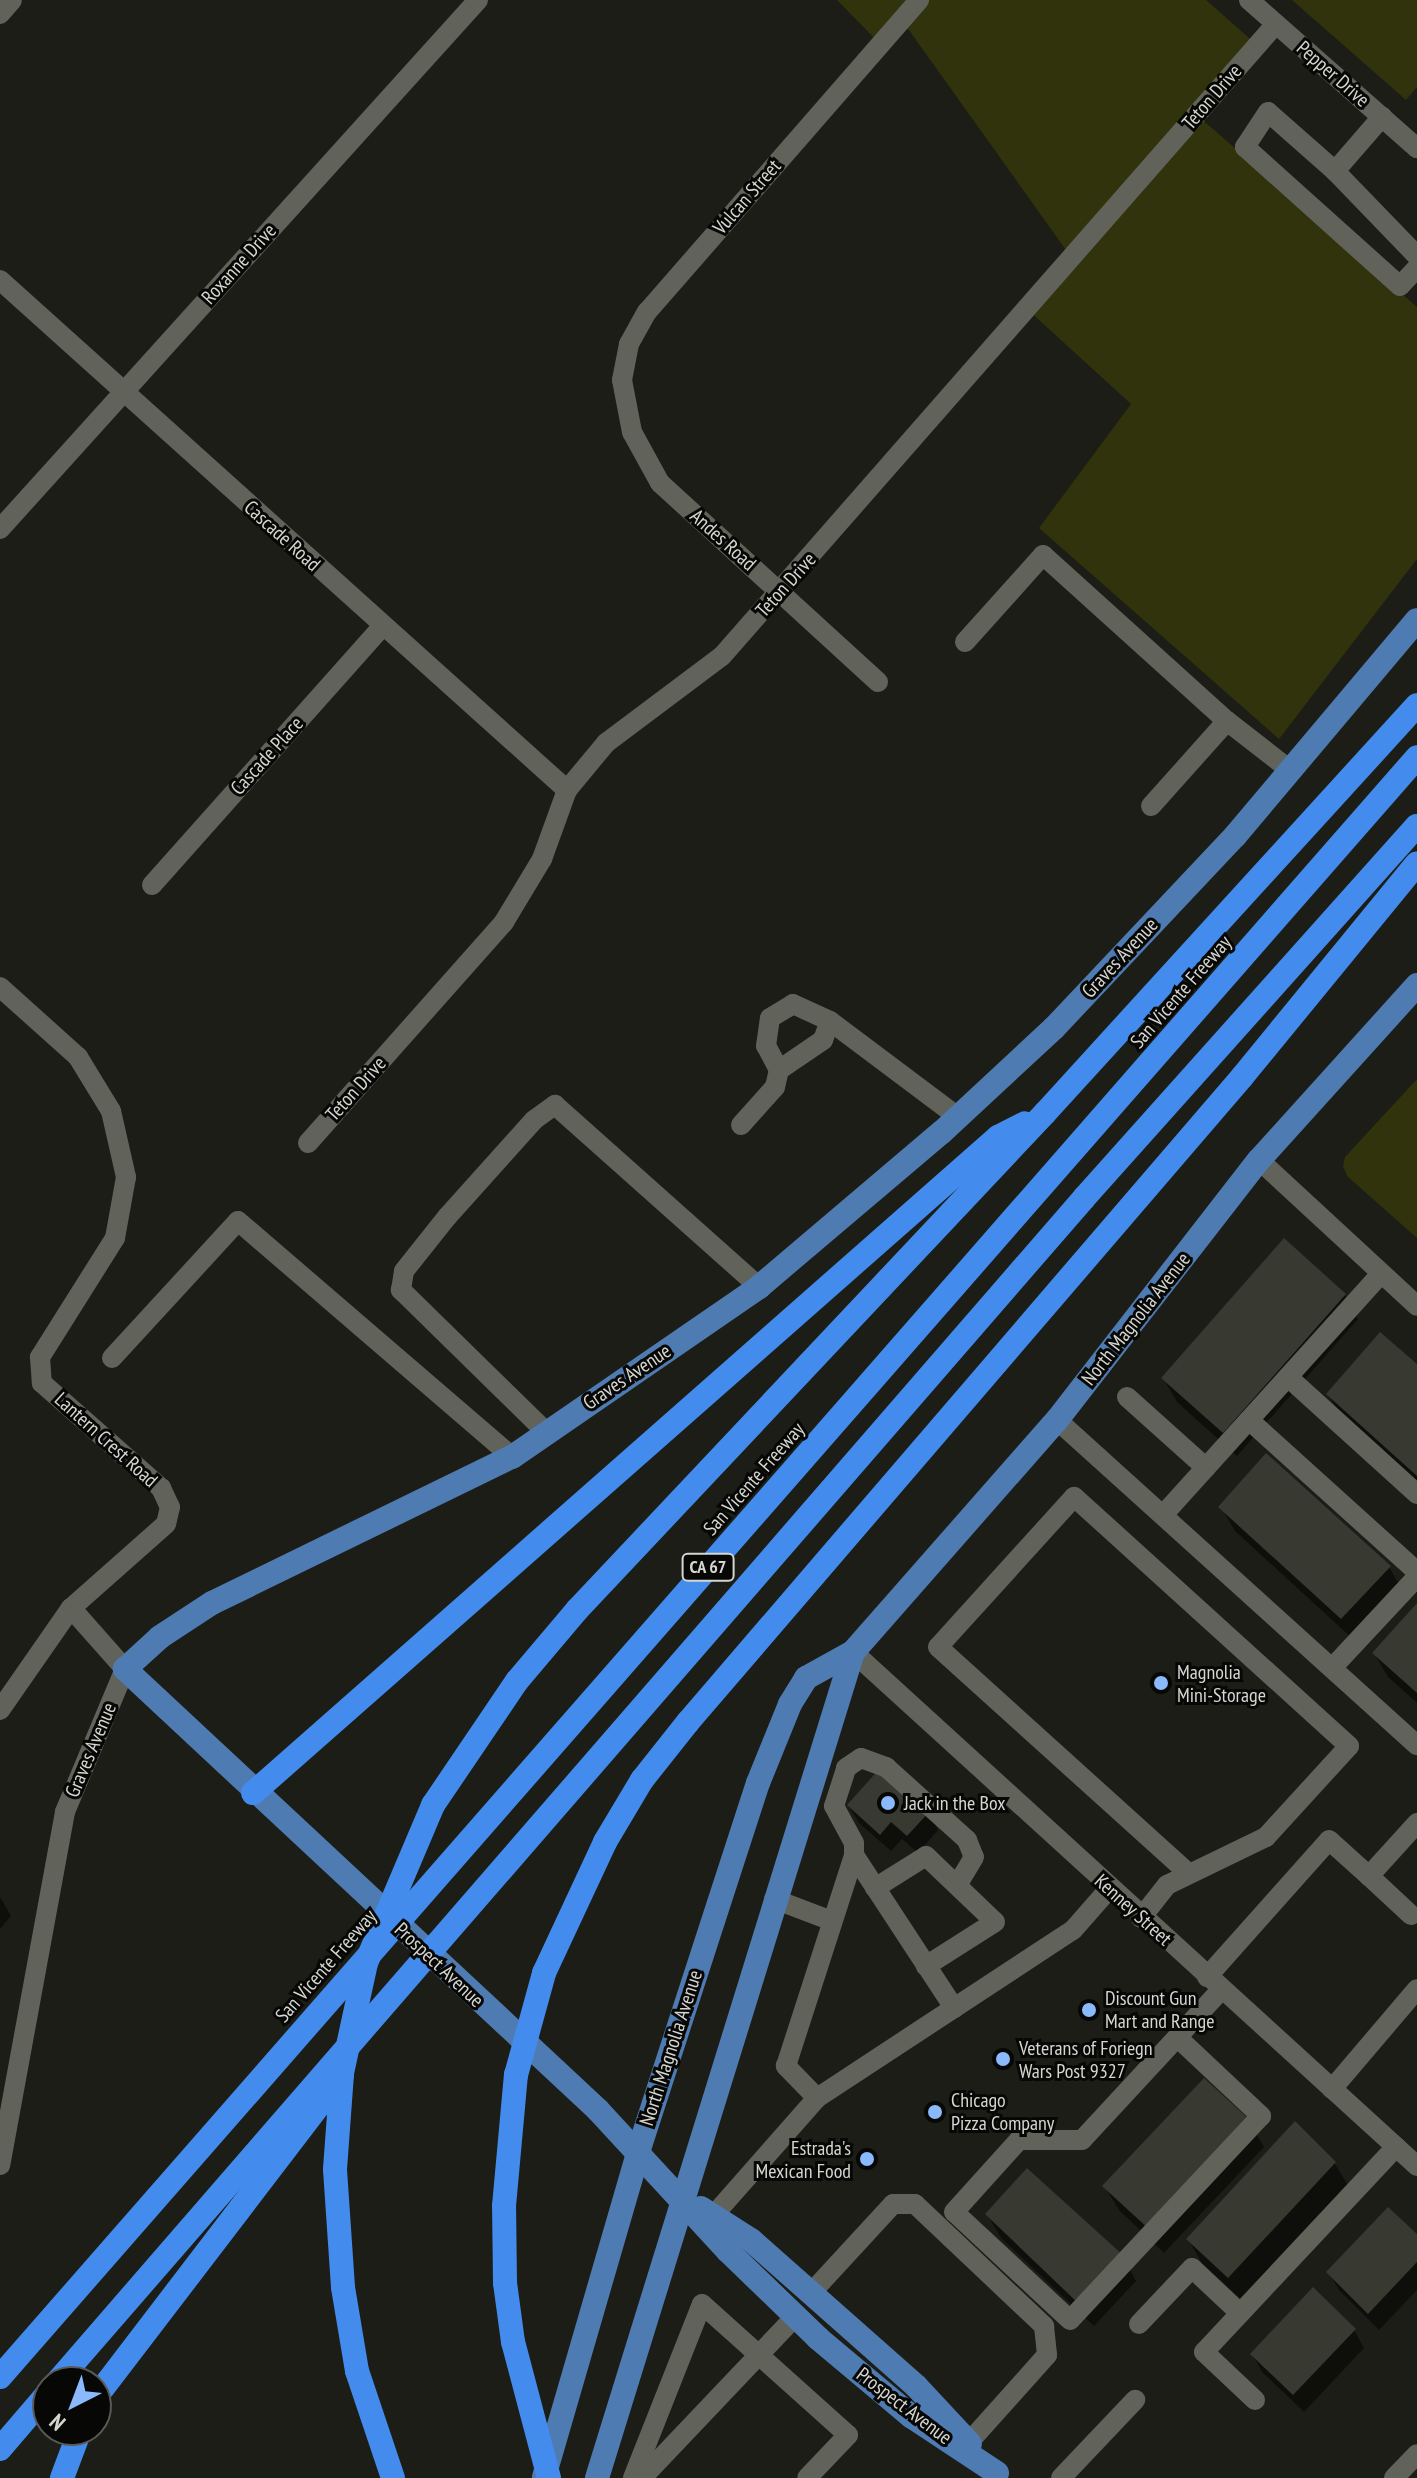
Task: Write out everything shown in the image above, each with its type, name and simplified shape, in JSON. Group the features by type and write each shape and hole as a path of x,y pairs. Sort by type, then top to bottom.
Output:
{"highway":[{"path":"393,2478 357,2371 343,2287 335,2169 342,2073 366,1963 433,1805 517,1681 577,1610 1045,1113 1417,705"},
{"name":"San Vicente Freeway","path":"0,2377 1417,757"},
{"name":"CA 67","path":"71,2366 1074,1209 1417,826"},
{"path":"547,2478 516,2357 505,2283 504,2206 516,2075 544,1973 605,1842 642,1780 1242,1077 1417,863"},
{"path":"253,1793 998,1137 1045,1113"},
{"path":"112,2376 472,1900"},
{"path":"0,2449 32,2412"},
{"path":"62,2478 74,2446"}],"main road":[{"name":"Graves Avenue","path":"125,1669 160,1637 212,1603 512,1457 545,1431 759,1287 958,1117 1054,1028 1235,836 1417,620"},
{"name":"North Magnolia Avenue","path":"547,2478 639,2149 778,1731 806,1678 853,1652 1057,1420 1259,1160 1417,985"},
{"name":"North Magnolia Avenue","path":"597,2478 853,1652"},
{"name":"Prospect Avenue","path":"125,1669 253,1793 639,2149 728,2251 796,2316 912,2417 965,2446"},
{"name":"Prospect Avenue","path":"682,2196 751,2240 916,2386 965,2446 999,2476"}],"street":[{"path":"0,14 12,0"},
{"name":"Roxanne Drive","path":"0,529 478,0"},
{"name":"Vulcan Street","path":"626,415 624,362 647,312 919,0"},
{"name":"Pepper Drive","path":"1249,0 1417,148"},
{"name":"Teton Drive","path":"308,1143 504,922 542,859 567,790 606,743 722,656 1275,25"},
{"path":"1417,256 1335,171 1268,112 1245,147 1400,286 1417,268"},
{"path":"1335,171 1382,117"},
{"name":"Cascade Road","path":"0,280 382,627 567,790"},
{"name":"Andes Road","path":"626,415 638,449 660,483 878,682"},
{"path":"965,642 1043,555 1227,721 1290,770"},
{"name":"Cascade Place","path":"152,885 382,627"},
{"path":"1151,806 1227,721"},
{"name":"Lantern Crest Road","path":"0,987 78,1057 111,1111 126,1177 115,1238 40,1357 42,1383 161,1488 170,1507 166,1524 71,1608 0,1710"},
{"path":"741,1125 775,1087 779,1070 766,1046 770,1018 793,1004 830,1021 958,1117"},
{"path":"779,1070 823,1040 830,1021"},
{"path":"545,1431 401,1290 404,1271 447,1217 534,1120 555,1105 759,1287"},
{"path":"1259,1160 1417,1306"},
{"path":"112,1358 238,1221 512,1457"},
{"path":"1163,1515 1381,1274"},
{"path":"1288,1377 1417,1494"},
{"path":"1127,1397 1206,1468"},
{"path":"1057,1420 1417,1745"},
{"path":"1249,1420 1417,1575 1332,1668"},
{"path":"1141,1918 1167,1885 1266,1837 1349,1746 1074,1497 938,1647 1188,1873"},
{"path":"71,1608 125,1669"},
{"name":"Kenney Street","path":"853,1652 1109,1889 1417,2166"},
{"name":"Graves Avenue","path":"0,2165 65,1812 125,1669"},
{"path":"817,2098 786,2066 854,1855 854,1843 838,1819 835,1800 850,1762 869,1759 886,1767 967,1840 974,1857 957,1885"},
{"path":"1369,1876 1417,1823"},
{"path":"1178,2038 1261,2116 1070,2320 954,2212 1019,2140 1082,2140 1178,2038 1214,1983 1329,1840 1415,1914"},
{"path":"854,1855 954,2008"},
{"path":"875,1888 926,1856 995,1922 926,1966"},
{"path":"713,2216 817,2098 1073,1930 1109,1889"},
{"path":"774,1899 832,1921"},
{"path":"1332,2089 1417,1989"},
{"path":"1255,2400 1204,2352 1396,2147"},
{"path":"811,2293 893,2204 915,2204 1044,2326 1047,2355 965,2446"},
{"path":"1139,2324 1192,2268 1240,2313"},
{"path":"633,2478 702,2304 761,2352 848,2435 807,2478"},
{"path":"642,2478 796,2316"},
{"path":"1061,2478 1135,2400"},
{"path":"1394,2478 1417,2454"}],"green space":[{"path":"837,0 1206,0 1257,45 1197,115 1417,307 1417,559 1279,739 1039,528 1131,404 1027,309 1071,257 901,19 879,43"},
{"path":"1292,0 1417,0 1417,87 1406,100"},
{"path":"1417,1079 1417,1238 1347,1176 1343,1166 1345,1157"}],"building":[{"path":"1284,1238 1346,1294 1223,1433 1161,1378"},
{"path":"1380,1332 1417,1364 1417,1476 1326,1394"},
{"path":"1266,1453 1391,1566 1341,1619 1218,1507"},
{"path":"1417,1603 1417,1693 1372,1653"},
{"path":"881,1767 930,1811 907,1836 891,1822 880,1835 847,1805"},
{"path":"1204,2078 1252,2122 1150,2230 1102,2186"},
{"path":"1295,2121 1336,2162 1228,2278 1186,2239"},
{"path":"1027,2168 1124,2256 1079,2304 985,2214"},
{"path":"1388,2207 1417,2234 1417,2262 1368,2314 1326,2272"},
{"path":"1313,2287 1356,2329 1293,2395 1250,2354"}],"place":[{"name":"Magnolia Mini-Storage","path":"1161,1683"},
{"name":"Jack in the Box","path":"888,1803"},
{"name":"Discount Gun Mart and Range","path":"1089,2010"},
{"name":"Veterans of Foriegn Wars Post 9327","path":"1003,2059"},
{"name":"Chicago Pizza Company","path":"935,2112"},
{"name":"Estrada's Mexican Food","path":"867,2159"}]}
